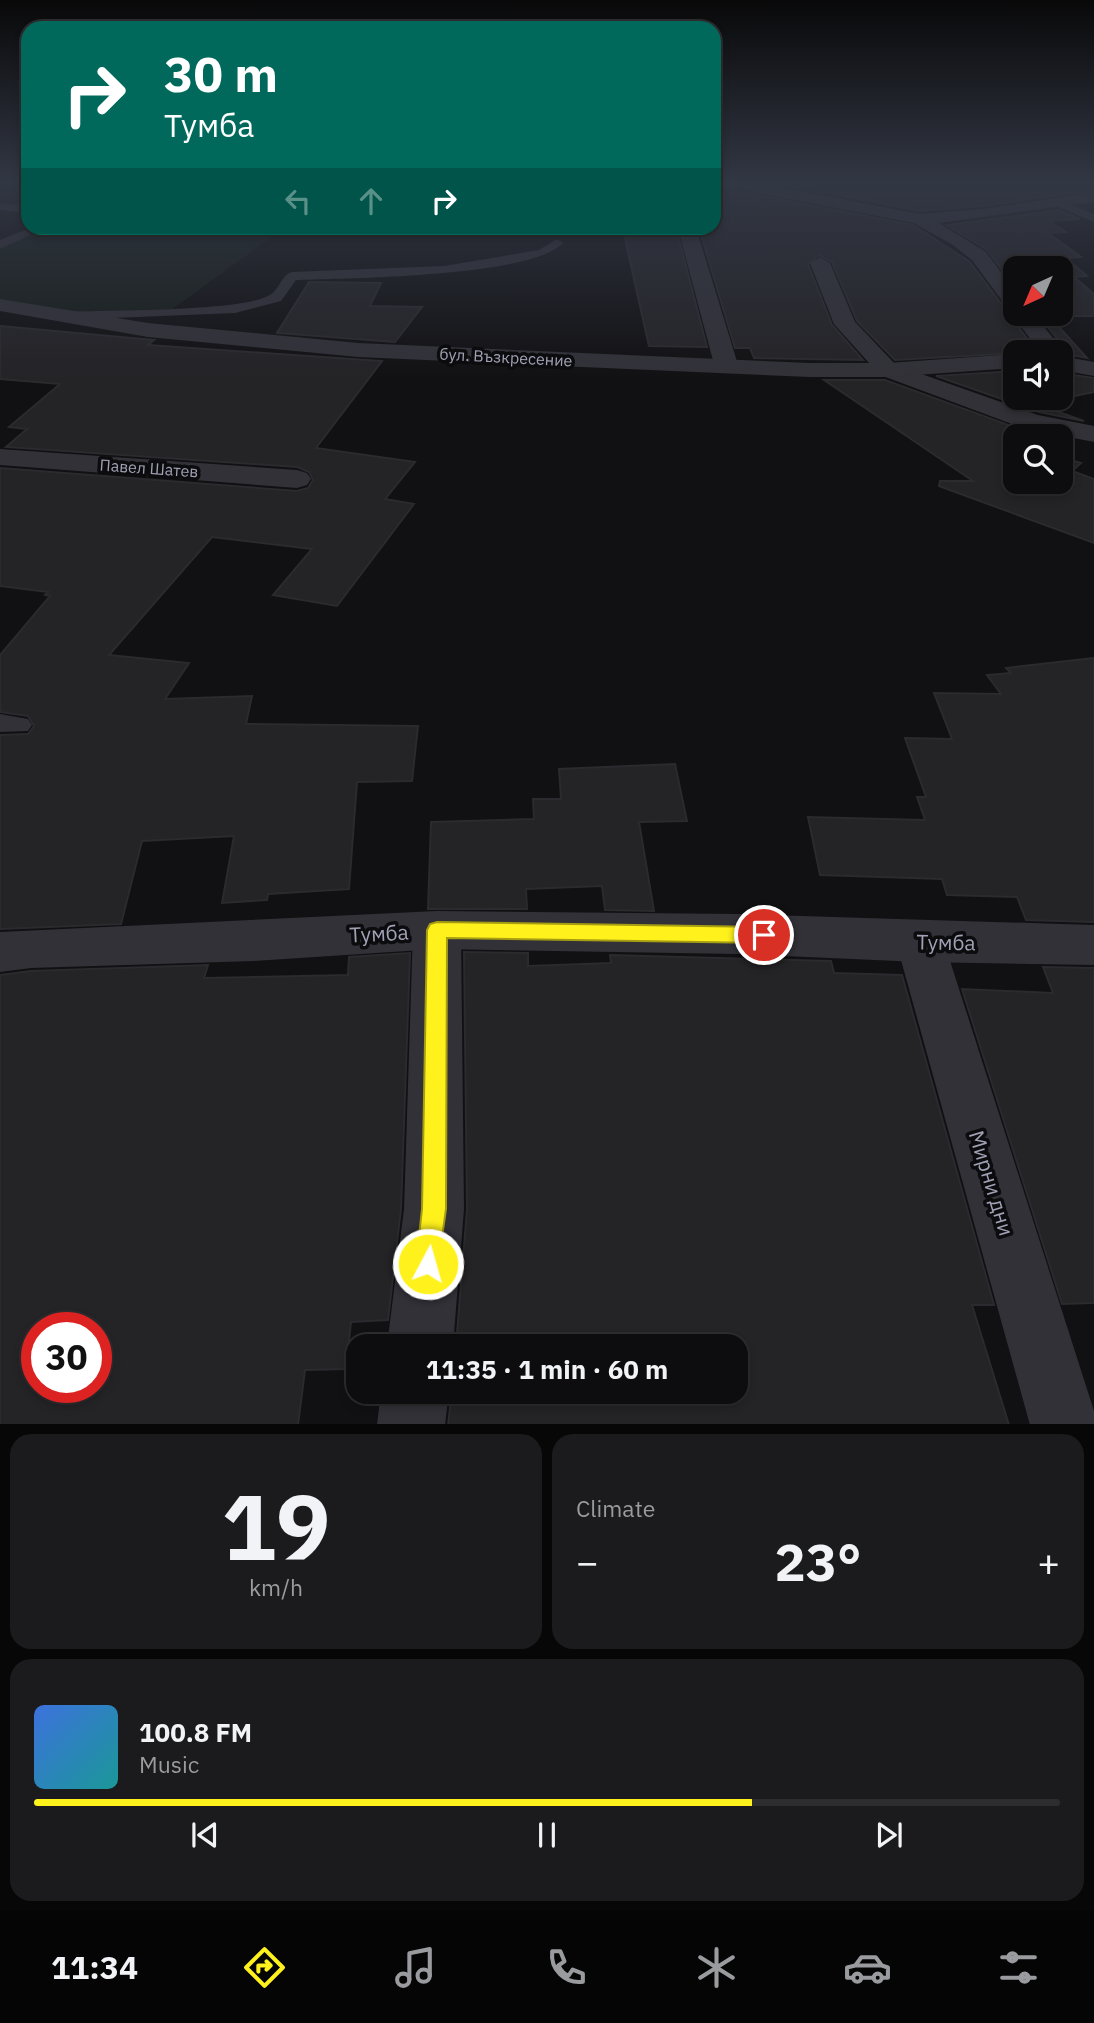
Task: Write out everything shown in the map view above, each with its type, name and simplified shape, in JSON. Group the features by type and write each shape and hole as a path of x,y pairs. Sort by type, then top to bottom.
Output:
{"street":[{"path":"693,247 727,368"},
{"path":"968,247 979,256 1003,289"},
{"path":"820,263 845,324 888,370 1032,422 1094,435"},
{"name":"бул. Възкресение","path":"0,306 148,330 358,350 727,368 888,370 1003,362"},
{"path":"1031,326 1042,340"},
{"path":"1073,365 1094,369"},
{"name":"Павел Шатев","path":"2,459 297,479"},
{"path":"421,1334 434,1209 437,930"},
{"name":"Тумба","path":"0,952 31,948 254,941 437,930 738,934 920,942 1094,945"},
{"name":"Мирни дни","path":"920,942 1064,1424"},
{"path":"411,1424 413,1404"}],"lane":[{"path":"64,316 235,309 276,298 292,276 444,270 543,253 551,247"}],"shaded area":[{"path":"0,247 257,247 171,310 64,316 0,305"}],"building":[{"path":"627,247 681,247 707,347 649,346"},
{"path":"705,247 948,247 970,262 1003,306 1003,326 1018,326 1028,340 1003,340 1003,354 895,360 857,321 832,262 819,255 808,264 832,325 863,360 754,358 750,348 735,348"},
{"path":"983,247 1068,247 1081,257 1003,256 1003,271"},
{"path":"1073,264 1087,276 1074,277 1094,294 1094,316 1073,316"},
{"path":"309,282 381,283 370,306 422,307 395,342 277,333"},
{"path":"0,326 154,340 148,345 382,361 316,448 415,462 385,499 414,504 337,606 273,595 312,549 212,537 109,655 189,663 165,699 252,696 246,724 418,726 412,781 357,782 349,889 268,894 267,900 222,903 234,836 142,841 121,924 0,929 0,735 28,734 34,726 28,716 0,712 0,655 50,596 45,595 48,592 0,586 0,468 297,491 308,488 313,480 309,472 297,467 6,447 27,429 9,427 60,384 0,379"},
{"path":"1047,326 1058,326 1071,340 1058,340"},
{"path":"1073,343 1087,358 1073,355"},
{"path":"1003,372 1003,399 936,376"},
{"path":"1073,375 1094,378 1094,392 1073,396"},
{"path":"824,380 885,380 1006,424 1003,424 1003,494 1073,494 1073,471 1094,479 1094,543 939,486 940,481 973,481"},
{"path":"1033,410 1053,410 1084,421"},
{"path":"1073,461 1081,463 1073,470"},
{"path":"1094,658 1094,922 1026,920 1017,897 947,895 942,879 820,875 808,817 925,820 917,797 926,797 905,738 952,739 934,693 1001,694 987,675 1011,673 1006,668"},
{"path":"675,764 687,821 639,822 654,911 605,910 602,886 526,889 527,909 428,909 431,822 534,819 533,799 561,799 559,769"},
{"path":"464,952 528,953 528,966 611,963 610,955 831,961 834,973 902,975 994,1305 972,1305 1009,1424 448,1424 450,1404 748,1404 748,1334 457,1334 467,1209"},
{"path":"410,953 401,1209 388,1320 351,1322 350,1334 346,1334 346,1369 305,1370 298,1424 0,1424 0,975 31,971 208,965 204,978 348,975 349,957"},
{"path":"1043,967 1094,968 1094,1303 1062,1304 962,989 1053,993"}],"route":[{"path":"428,1264 434,1209 437,930 764,935"}]}
